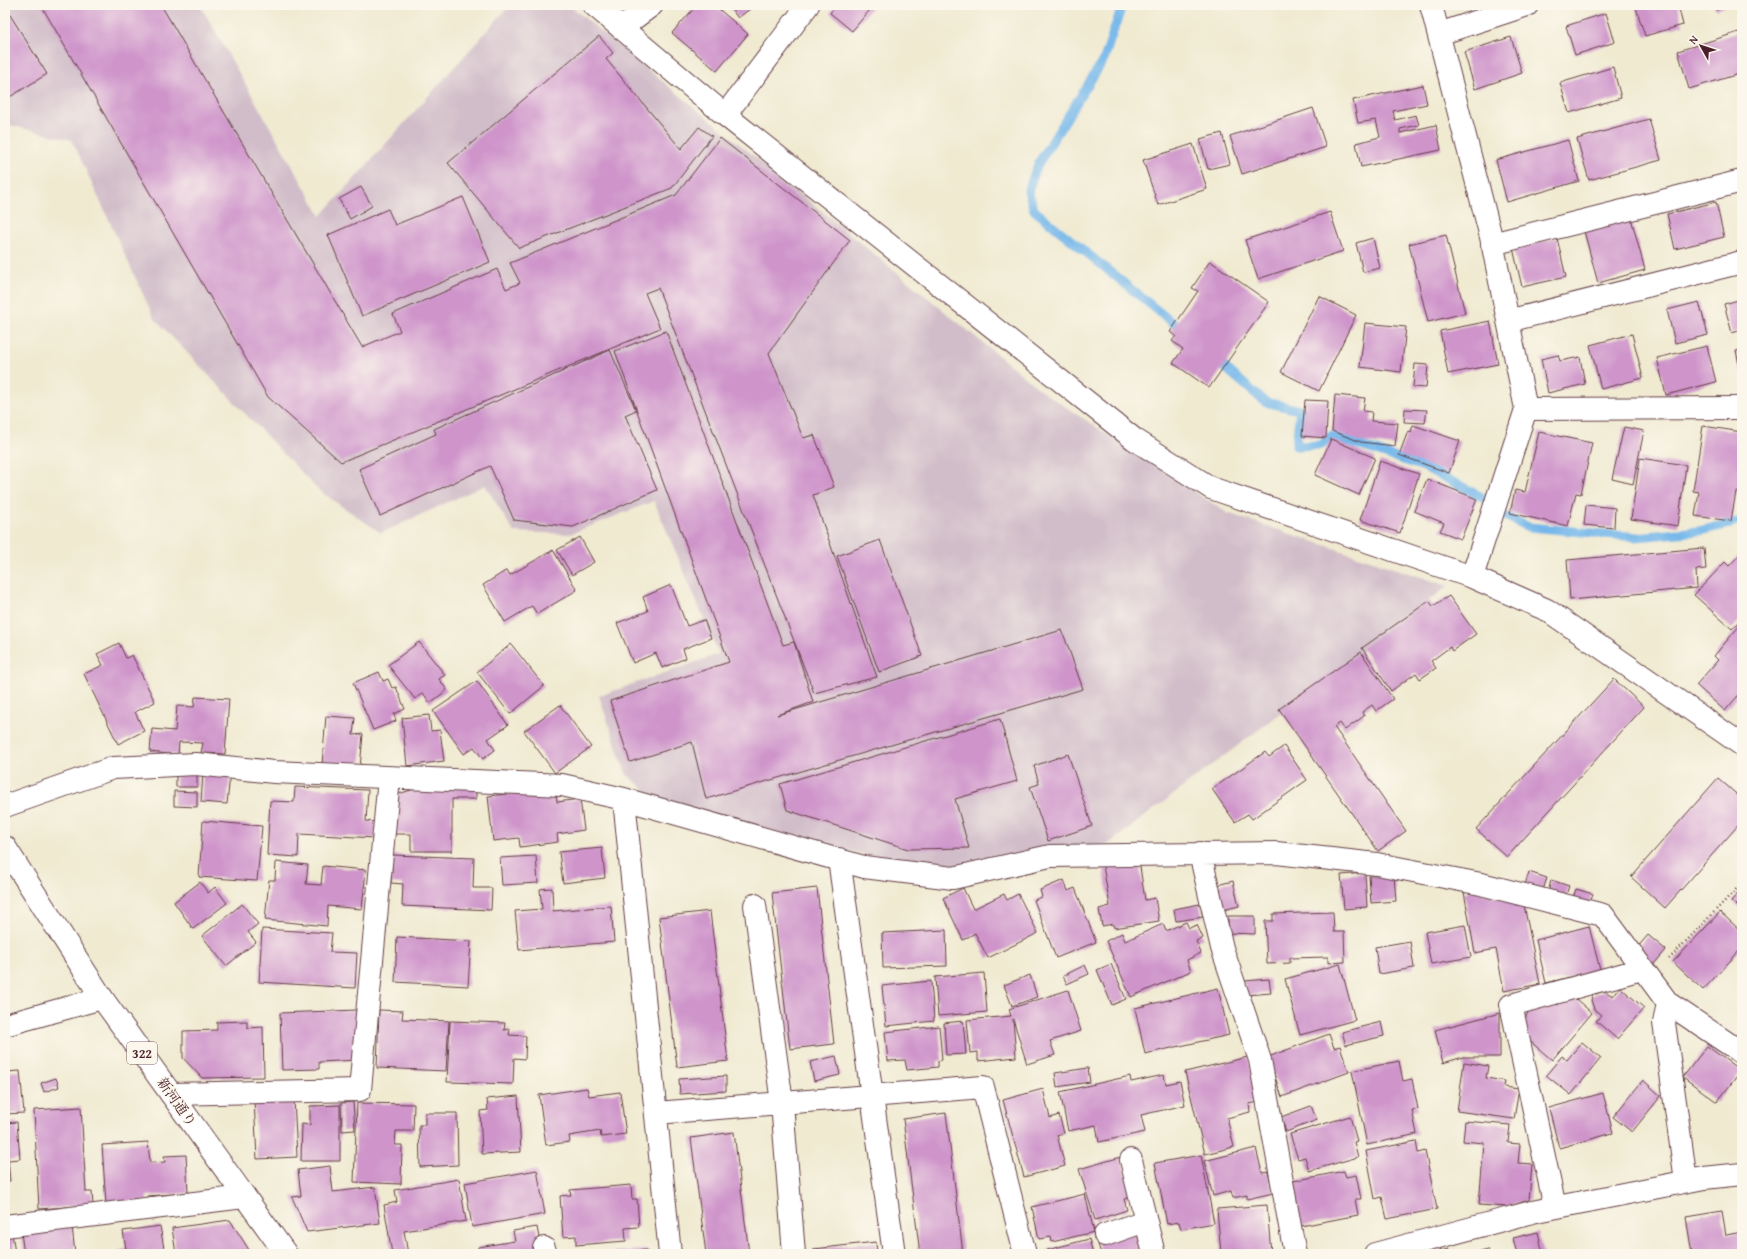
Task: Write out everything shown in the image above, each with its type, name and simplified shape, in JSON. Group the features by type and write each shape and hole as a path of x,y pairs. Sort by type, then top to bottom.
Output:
{"main road":[{"path":"594,5 725,115 1134,440 1211,488 1472,577 1547,610 1742,745"},
{"path":"621,28 652,5"},
{"path":"725,115 808,5"},
{"path":"1430,5 1439,34 1492,244 1526,409 1472,577"},
{"path":"1439,34 1527,5"},
{"path":"1492,244 1742,181"},
{"path":"1508,321 1742,262"},
{"path":"1526,409 1742,408"},
{"path":"5,806 113,768 196,764 274,772 562,785 624,799 864,867 953,878 1050,856 1276,853 1377,864 1480,884 1603,915 1668,1003 1742,1053"},
{"path":"171,1094 360,1090 389,778"},
{"path":"624,799 670,1254"},
{"name":"新河通り","path":"5,847 102,998 286,1254"},
{"path":"1200,854 1222,948 1260,1060 1295,1254"},
{"path":"839,859 894,1254"},
{"path":"755,904 782,1103 794,1254"},
{"path":"1555,1207 1511,1005 1646,974"},
{"path":"5,1024 102,998"},
{"path":"1668,1003 1664,1023 1686,1181"},
{"path":"656,1113 983,1088 1025,1254"},
{"path":"1130,1160 1154,1254"},
{"path":"1375,1254 1532,1212 1686,1181 1742,1174"},
{"path":"5,1226 244,1197"},
{"path":"1105,1235 1145,1221"}],"path":[{"path":"1646,974 1742,883"}],"shaded area":[{"path":"5,5 200,5 321,216 510,5 569,5 1043,392 1227,513 1448,586 1107,845 952,866 875,857 662,804 626,774 599,696 719,654 654,501 570,534 514,532 485,485 381,533 318,490 154,318 72,140 5,124"}],"building":[{"path":"41,5 161,5 362,347 400,331 393,314 497,269 506,289 520,283 510,263 676,195 720,138 850,240 769,353 803,438 814,435 834,487 813,495 877,677 814,693 658,288 645,293 660,328 341,462 268,397"},
{"path":"697,5 714,5 748,34 717,71 672,33"},
{"path":"728,5 755,5 738,18"},
{"path":"836,5 874,5 852,31 830,13"},
{"path":"1635,5 1678,5 1683,25 1645,36"},
{"path":"1714,5 1728,5 1716,10"},
{"path":"5,7 47,74 5,100"},
{"path":"1606,13 1615,42 1575,55 1566,26"},
{"path":"1742,31 1742,73 1689,89 1678,51"},
{"path":"599,36 613,53 606,59 681,149 699,127 712,136 672,188 519,248 448,163"},
{"path":"1511,37 1522,73 1475,89 1464,52"},
{"path":"1613,67 1621,98 1569,113 1560,83"},
{"path":"1423,85 1427,104 1393,111 1395,120 1416,115 1419,125 1400,129 1400,133 1436,125 1441,150 1361,167 1356,143 1380,137 1376,120 1358,123 1353,100"},
{"path":"1313,108 1326,147 1242,174 1230,136"},
{"path":"1649,119 1661,160 1589,180 1577,139"},
{"path":"1222,133 1230,164 1208,169 1200,139"},
{"path":"1568,140 1579,181 1507,202 1496,160"},
{"path":"1193,144 1207,189 1158,205 1143,160"},
{"path":"361,187 372,206 350,219 339,199"},
{"path":"463,197 490,262 362,316 328,235 388,209 395,225"},
{"path":"1716,202 1724,237 1675,249 1667,214"},
{"path":"1330,212 1343,251 1258,279 1245,240"},
{"path":"1631,218 1645,270 1598,283 1584,231"},
{"path":"1446,235 1465,313 1428,322 1409,244"},
{"path":"1373,238 1380,268 1363,272 1356,243"},
{"path":"1557,238 1566,277 1522,287 1513,248"},
{"path":"1210,261 1269,302 1209,388 1173,363 1183,349 1172,341 1176,336 1170,332 1198,291 1192,288"},
{"path":"1319,296 1356,315 1319,391 1281,372"},
{"path":"1742,299 1742,330 1732,333 1724,304"},
{"path":"1699,302 1708,335 1675,343 1667,310"},
{"path":"1490,321 1498,364 1448,374 1440,331"},
{"path":"1365,323 1406,327 1401,372 1360,367"},
{"path":"666,331 783,645 794,642 813,702 777,715 1062,630 1083,689 706,799 692,742 630,762 610,701 729,662 615,351"},
{"path":"1632,334 1643,378 1601,389 1590,345"},
{"path":"1707,346 1716,382 1666,395 1657,358"},
{"path":"610,350 636,410 625,415 657,490 573,527 514,520 490,466 380,516 359,469 436,434 434,429"},
{"path":"1742,350 1742,373 1741,373 1736,351"},
{"path":"1558,355 1560,361 1580,357 1585,384 1548,393 1541,359"},
{"path":"1415,364 1428,365 1426,388 1413,387"},
{"path":"1335,395 1365,398 1363,411 1372,412 1371,421 1398,423 1395,446 1361,442 1332,431"},
{"path":"1305,400 1328,401 1326,438 1302,436"},
{"path":"1405,409 1427,410 1425,423 1404,422"},
{"path":"1413,425 1460,441 1449,473 1399,455 1408,431 1411,432"},
{"path":"1703,426 1742,432 1742,493 1736,492 1731,521 1695,516 1699,492 1693,491"},
{"path":"1624,427 1644,431 1633,484 1612,479"},
{"path":"1539,432 1592,443 1581,494 1576,493 1568,526 1510,513 1515,490 1525,492"},
{"path":"1331,439 1375,458 1359,495 1315,475"},
{"path":"1640,458 1686,465 1678,526 1631,519"},
{"path":"1380,461 1419,474 1400,533 1360,520"},
{"path":"1427,479 1477,499 1461,539 1440,531 1444,523 1414,511"},
{"path":"1586,505 1615,508 1614,528 1584,525"},
{"path":"580,537 594,562 572,575 557,550"},
{"path":"880,540 922,656 879,672 837,556"},
{"path":"1704,548 1706,569 1696,570 1697,588 1570,600 1567,560"},
{"path":"553,550 577,590 537,614 532,606 505,622 483,585 507,570 510,575"},
{"path":"1742,552 1742,618 1732,629 1694,595 1725,562 1729,566"},
{"path":"671,585 687,626 704,620 711,638 683,649 686,658 662,668 656,653 633,663 617,623 648,611 643,597"},
{"path":"1449,596 1476,634 1452,651 1450,647 1431,661 1436,668 1420,679 1416,673 1391,691 1362,648 1429,601 1433,606"},
{"path":"1740,625 1742,627 1742,691 1725,711 1696,685 1718,660 1714,656"},
{"path":"419,642 445,675 439,679 447,690 430,703 423,693 415,699 388,665"},
{"path":"119,643 126,658 132,655 155,702 135,712 144,731 118,744 84,674 103,665 97,654"},
{"path":"511,644 544,686 510,714 477,672"},
{"path":"1361,652 1393,699 1376,711 1372,705 1362,712 1364,716 1345,730 1340,723 1334,727 1406,831 1378,851 1279,709"},
{"path":"379,672 383,681 388,679 392,688 396,687 405,709 394,714 396,721 373,730 353,683"},
{"path":"1614,679 1644,707 1507,857 1476,829"},
{"path":"477,681 508,725 488,739 495,750 483,759 474,747 464,754 433,711"},
{"path":"195,697 229,699 225,754 201,753 203,743 179,742 178,755 150,752 152,729 175,731 177,706 194,707"},
{"path":"560,705 591,747 555,773 524,731"},
{"path":"429,715 431,731 440,730 444,761 407,766 402,718"},
{"path":"326,716 355,718 353,735 363,734 360,768 322,765"},
{"path":"1000,719 1017,781 955,799 969,848 908,849 787,810 780,784"},
{"path":"1284,746 1307,780 1252,819 1248,814 1235,822 1212,789 1265,752 1269,757"},
{"path":"1068,754 1092,826 1048,841 1030,787 1039,784 1034,766"},
{"path":"176,773 197,773 197,787 176,787"},
{"path":"203,773 230,775 227,804 201,802"},
{"path":"1718,778 1742,799 1742,821 1665,908 1631,877"},
{"path":"295,787 368,790 366,821 376,822 376,838 299,834 298,857 267,855 270,801 294,802"},
{"path":"421,787 476,787 476,799 452,799 452,851 411,851 411,834 395,834 395,795"},
{"path":"544,790 556,793 557,802 580,799 584,830 557,834 558,842 520,847 519,838 493,841 488,796"},
{"path":"174,791 197,792 197,807 174,806"},
{"path":"203,821 262,826 257,881 199,877"},
{"path":"602,848 605,878 563,883 559,852"},
{"path":"393,855 474,858 473,888 492,888 491,910 402,906 403,884 391,883"},
{"path":"536,856 538,883 502,885 500,858"},
{"path":"1139,860 1145,900 1155,898 1159,921 1114,928 1113,924 1102,926 1099,909 1110,906 1103,866"},
{"path":"276,862 308,865 306,884 321,885 323,866 366,870 362,909 328,906 327,926 265,920 269,880 275,880"},
{"path":"1529,872 1547,878 1543,890 1525,885"},
{"path":"1365,873 1367,907 1344,909 1341,875"},
{"path":"1394,875 1396,901 1371,903 1369,876"},
{"path":"1064,880 1068,891 1075,888 1096,942 1056,958 1034,900 1042,897 1040,890"},
{"path":"1551,880 1569,886 1565,898 1548,893"},
{"path":"1233,881 1239,906 1223,910 1217,885"},
{"path":"200,882 208,893 215,887 227,903 193,929 174,902"},
{"path":"552,888 553,911 611,906 614,942 519,950 515,911 542,909 540,889"},
{"path":"817,888 834,1044 790,1049 772,893"},
{"path":"963,888 973,909 1004,894 1007,900 1018,894 1038,933 988,958 975,933 963,940 943,898"},
{"path":"1576,889 1593,894 1589,907 1572,901"},
{"path":"1742,889 1742,910 1731,901"},
{"path":"1474,890 1524,905 1540,984 1504,991 1496,949 1475,953 1464,892"},
{"path":"242,904 258,924 248,932 256,942 226,966 202,936"},
{"path":"1200,904 1203,917 1176,921 1174,909"},
{"path":"710,911 728,1061 677,1067 659,917"},
{"path":"1333,912 1334,932 1344,932 1345,962 1328,963 1328,957 1290,958 1290,963 1267,964 1265,921 1273,921 1273,914"},
{"path":"1720,912 1742,932 1742,948 1703,990 1673,962"},
{"path":"1228,916 1255,916 1255,934 1228,933"},
{"path":"1186,922 1189,928 1197,925 1203,938 1196,941 1201,953 1187,960 1191,971 1131,997 1106,941 1122,933 1125,941 1163,924 1166,931"},
{"path":"1465,925 1471,957 1431,964 1425,932"},
{"path":"1589,926 1600,970 1546,983 1536,940"},
{"path":"262,929 332,933 330,952 357,953 355,988 259,982"},
{"path":"946,930 947,966 883,968 882,933"},
{"path":"1648,935 1666,950 1654,964 1636,949"},
{"path":"397,937 471,941 468,986 395,982"},
{"path":"1410,941 1414,968 1379,974 1375,947"},
{"path":"1111,964 1126,999 1112,1005 1097,970"},
{"path":"1340,964 1355,1020 1300,1035 1285,979"},
{"path":"1085,965 1089,974 1067,984 1063,976"},
{"path":"984,973 987,1012 938,1016 935,977"},
{"path":"1030,975 1037,997 1012,1006 1004,985"},
{"path":"1269,979 1271,993 1246,995 1244,981"},
{"path":"931,981 934,1021 886,1026 882,986"},
{"path":"1620,987 1644,1008 1617,1039 1596,1021 1601,1015 1594,1009 1591,1000 1593,995 1604,991 1613,996"},
{"path":"1218,988 1229,1035 1145,1054 1135,1008"},
{"path":"1068,990 1081,1031 1050,1041 1055,1055 1027,1064 1013,1019 1016,1057 978,1061 978,1052 970,1053 967,1020 1011,1016 1009,1009"},
{"path":"1569,993 1592,1013 1552,1060 1531,1042 1522,1025 1530,1008 1552,1000 1558,1005"},
{"path":"357,1010 358,1060 319,1062 319,1069 282,1070 280,1013"},
{"path":"379,1010 403,1011 402,1019 449,1021 446,1071 377,1068"},
{"path":"1500,1013 1500,1057 1463,1057 1443,1063 1435,1030"},
{"path":"247,1021 247,1028 263,1027 264,1077 202,1078 183,1058 183,1031 217,1030 217,1022"},
{"path":"450,1021 505,1023 504,1030 510,1029 509,1035 526,1036 525,1059 514,1058 513,1084 447,1082"},
{"path":"963,1021 966,1054 946,1055 944,1023"},
{"path":"1381,1022 1384,1036 1346,1045 1342,1032"},
{"path":"939,1026 942,1060 938,1061 938,1067 907,1070 905,1060 888,1061 885,1032"},
{"path":"1329,1034 1334,1048 1340,1046 1349,1072 1282,1097 1268,1057"},
{"path":"1582,1042 1601,1058 1571,1095 1546,1075 1562,1056 1567,1060"},
{"path":"1707,1046 1741,1071 1717,1102 1683,1077"},
{"path":"836,1056 840,1075 814,1081 810,1062"},
{"path":"1248,1057 1259,1102 1249,1104 1250,1112 1227,1118 1234,1147 1205,1154 1185,1072"},
{"path":"1399,1061 1403,1081 1412,1079 1418,1109 1412,1110 1417,1134 1367,1145 1352,1071"},
{"path":"1464,1062 1488,1066 1486,1078 1505,1081 1504,1087 1519,1089 1514,1119 1457,1111"},
{"path":"1088,1068 1090,1082 1057,1087 1055,1073"},
{"path":"20,1071 24,1113 5,1114 5,1072"},
{"path":"1164,1075 1166,1084 1180,1081 1185,1105 1141,1115 1145,1132 1099,1142 1096,1125 1068,1131 1060,1092 1130,1076 1131,1082"},
{"path":"726,1076 726,1091 680,1094 679,1079"},
{"path":"56,1078 59,1087 44,1092 41,1083"},
{"path":"1643,1080 1661,1096 1632,1132 1613,1117"},
{"path":"587,1088 589,1096 620,1092 626,1134 601,1137 600,1131 569,1136 570,1142 546,1145 539,1095"},
{"path":"1043,1089 1050,1118 1059,1115 1064,1133 1057,1135 1065,1166 1024,1177 1003,1100"},
{"path":"1603,1093 1613,1133 1559,1148 1549,1108"},
{"path":"518,1096 521,1152 482,1154 480,1111 488,1110 487,1099"},
{"path":"294,1098 297,1157 257,1159 254,1100"},
{"path":"353,1102 355,1130 342,1131 341,1103"},
{"path":"357,1103 414,1104 413,1131 396,1131 395,1145 402,1145 401,1184 354,1182"},
{"path":"340,1105 340,1161 301,1161 302,1124 310,1125 310,1106"},
{"path":"1311,1106 1317,1120 1286,1132 1281,1117"},
{"path":"81,1107 86,1192 92,1192 93,1205 39,1209 34,1110"},
{"path":"425,1113 457,1113 458,1165 420,1167 419,1125 425,1125"},
{"path":"946,1113 963,1254 920,1254 903,1119"},
{"path":"1350,1116 1357,1141 1354,1142 1358,1157 1309,1171 1305,1157 1298,1159 1290,1134"},
{"path":"1465,1121 1510,1125 1508,1143 1520,1144 1518,1163 1532,1164 1529,1200 1507,1207 1479,1205 1484,1143 1463,1141"},
{"path":"17,1122 20,1159 8,1160 10,1181 5,1181 5,1123"},
{"path":"734,1132 749,1254 706,1254 691,1138"},
{"path":"1416,1141 1418,1153 1425,1151 1437,1209 1387,1219 1382,1197 1375,1199 1366,1151"},
{"path":"148,1142 150,1163 165,1162 164,1156 186,1155 188,1193 147,1196 147,1201 106,1204 102,1145"},
{"path":"1256,1148 1262,1173 1268,1172 1273,1193 1247,1199 1247,1195 1233,1198 1231,1191 1213,1196 1204,1161"},
{"path":"1201,1155 1214,1223 1181,1229 1179,1222 1167,1224 1155,1163"},
{"path":"1121,1157 1132,1197 1124,1199 1127,1210 1095,1220 1079,1169"},
{"path":"330,1166 333,1192 375,1187 380,1223 307,1232 292,1197 301,1196 298,1170"},
{"path":"537,1170 545,1214 472,1227 465,1183"},
{"path":"1344,1171 1346,1177 1356,1175 1361,1199 1355,1199 1358,1215 1296,1227 1288,1182"},
{"path":"459,1179 466,1221 404,1231 408,1254 392,1254 384,1205 397,1202 395,1190"},
{"path":"631,1185 632,1199 637,1199 639,1227 625,1228 626,1241 576,1245 576,1236 563,1237 560,1196 571,1195 570,1190"},
{"path":"1085,1194 1094,1232 1052,1242 1051,1237 1039,1239 1032,1207"},
{"path":"1267,1205 1271,1254 1221,1254 1217,1209"},
{"path":"1722,1211 1726,1235 1742,1232 1742,1254 1692,1254 1686,1217"},
{"path":"230,1220 251,1253 176,1254 172,1228"},
{"path":"72,1226 75,1254 24,1254 21,1233"},
{"path":"160,1226 165,1254 118,1254 118,1251 126,1249 123,1231"},
{"path":"537,1227 542,1254 479,1254 478,1247 515,1241 513,1231"},
{"path":"1141,1230 1147,1254 1101,1254 1097,1241"},
{"path":"12,1232 15,1254 5,1254 5,1233"},
{"path":"1538,1232 1543,1254 1517,1254 1513,1238"},
{"path":"1089,1239 1093,1254 1048,1254 1047,1250"},
{"path":"876,1242 877,1254 815,1254 814,1249"},
{"path":"1449,1249 1450,1254 1431,1254 1431,1253"},
{"path":"1488,1249 1489,1254 1470,1254"},
{"path":"647,1250 648,1254 613,1254 613,1252"}],"waterway":[{"path":"1119,5 1120,12 1104,59 1039,162 1028,190 1034,210 1184,332"},
{"path":"1215,359 1265,402 1300,410 1296,446 1321,445 1331,436 1424,467 1484,498 1504,516 1529,527 1637,537 1699,531 1742,521"}]}
